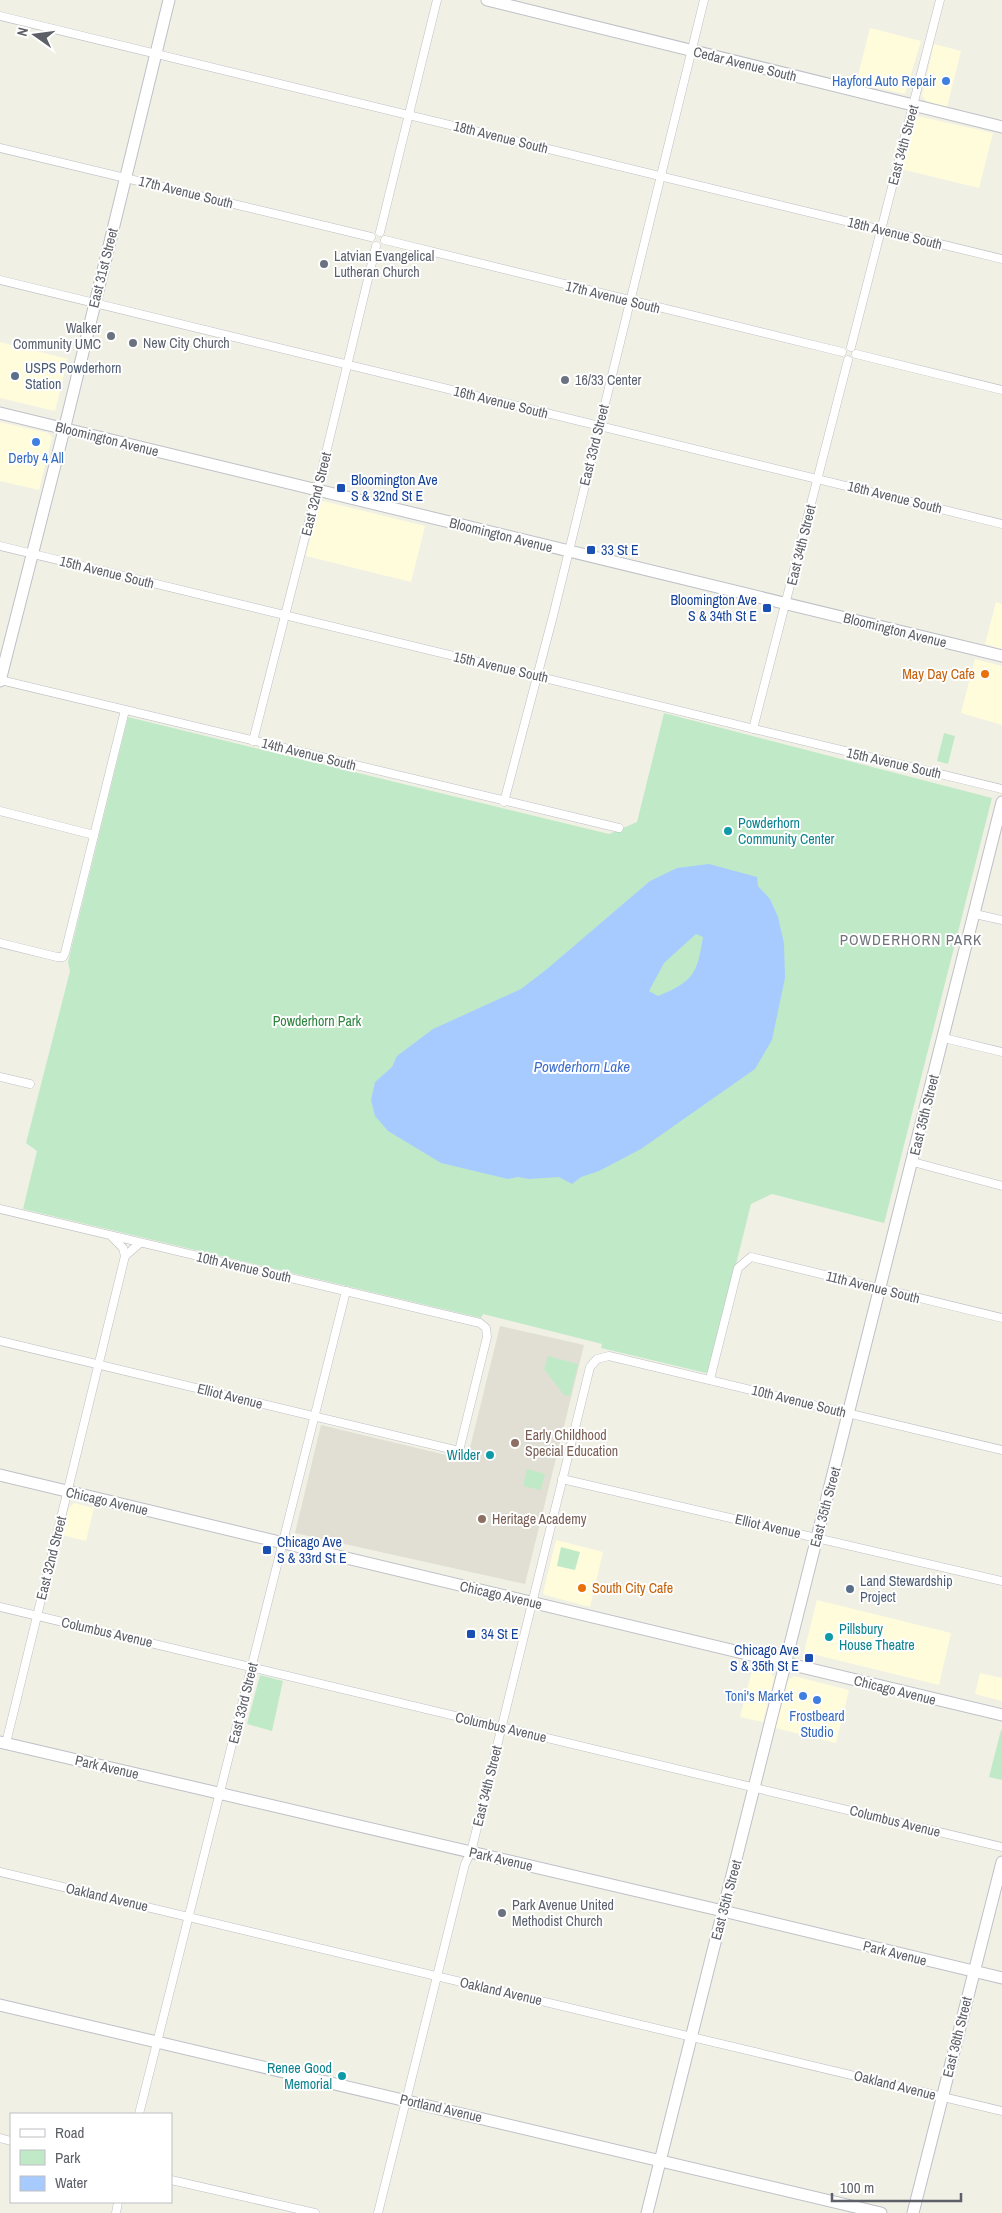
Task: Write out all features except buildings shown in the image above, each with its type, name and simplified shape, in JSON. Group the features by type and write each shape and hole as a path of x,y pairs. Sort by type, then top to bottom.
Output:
{"street":[{"name":"East 31st Street","path":"0,680 33,554 169,0"},
{"path":"380,232 437,0"},
{"name":"Cedar Avenue South","path":"488,0 1002,127"},
{"name":"East 33rd Street","path":"504,802 538,676 704,0"},
{"name":"East 34th Street","path":"853,351 881,230 940,0"},
{"name":"18th Avenue South","path":"0,16 1002,259"},
{"name":"17th Avenue South","path":"0,148 371,237"},
{"path":"380,232 385,240 382,245 376,246 372,243 371,237 374,233 380,232"},
{"name":"17th Avenue South","path":"385,240 842,352"},
{"name":"East 32nd Street","path":"253,741 317,490 376,246"},
{"name":"16th Avenue South","path":"0,280 1002,524"},
{"path":"853,351 852,360 843,357 842,352 844,349 853,351 1002,390"},
{"name":"East 34th Street","path":"753,729 848,360"},
{"name":"Bloomington Avenue","path":"0,413 1002,656"},
{"name":"15th Avenue South","path":"0,546 1002,789"},
{"name":"14th Avenue South","path":"0,680 619,828"},
{"path":"0,943 63,957 126,710"},
{"name":"East 35th Street","path":"647,2213 913,1162 1002,802"},
{"path":"0,811 94,835"},
{"path":"974,914 1002,920"},
{"path":"944,1038 1002,1052"},
{"path":"0,1076 30,1084"},
{"path":"913,1162 1002,1186"},
{"name":"10th Avenue South","path":"0,1209 480,1323 486,1328 487,1337 459,1451"},
{"path":"110,1236 119,1242 125,1256 140,1243"},
{"name":"East 32nd Street","path":"3,1742 37,1616 125,1256"},
{"name":"11th Avenue South","path":"710,1379 738,1268 751,1257 1002,1318"},
{"name":"East 33rd Street","path":"139,2113 346,1291"},
{"name":"Elliot Avenue","path":"0,1341 459,1451"},
{"name":"10th Avenue South","path":"596,1359 609,1356 1002,1450"},
{"name":"East 34th Street","path":"378,2213 465,1864 471,1852 590,1367 596,1359"},
{"name":"Chicago Avenue","path":"0,1475 1002,1715"},
{"name":"Elliot Avenue","path":"562,1479 1002,1581"},
{"name":"Columbus Avenue","path":"0,1607 1002,1847"},
{"name":"Park Avenue","path":"3,1742 1002,1978"},
{"name":"East 36th Street","path":"913,2213 1002,1862"},
{"name":"Oakland Avenue","path":"0,1872 1002,2111"},
{"name":"Portland Avenue","path":"0,2005 157,2040 881,2213"},
{"path":"172,2180 314,2213"}],"shaded area":[{"path":"870,28 921,41 905,94 856,83"},
{"path":"934,44 961,51 947,107 927,102 922,96"},
{"path":"917,116 993,133 979,188 901,169 914,118"},
{"path":"0,342 68,359 55,411 0,398"},
{"path":"0,422 48,433 52,437 39,490 0,481"},
{"path":"323,501 425,526 411,582 306,556 318,505"},
{"path":"996,602 1002,604 1002,649 985,644"},
{"path":"975,659 1002,666 1002,725 961,713"},
{"name":"Early Childhood Special Education","path":"500,1326 584,1345 525,1584 295,1533 321,1425 467,1460"},
{"path":"74,1503 94,1508 86,1541 62,1535 69,1508"},
{"path":"556,1540 603,1552 590,1607 543,1593"},
{"path":"817,1600 951,1633 939,1685 804,1652"},
{"path":"753,1667 770,1670 774,1678 763,1722 740,1717"},
{"path":"980,1673 1002,1678 1002,1701 975,1694"},
{"path":"794,1676 849,1690 836,1743 775,1728 788,1680"}],"green space":[{"name":"Powderhorn Park","path":"664,713 992,798 884,1223 772,1194 751,1204 710,1369 706,1373 601,1348 602,1344 483,1314 481,1318 23,1209 37,1151 26,1143 70,971 68,962 128,717 609,834 637,822"},
{"path":"944,733 955,736 948,764 937,761"},
{"path":"548,1356 578,1364 570,1396 564,1395 544,1369"},
{"path":"527,1469 545,1474 541,1490 523,1486"},
{"path":"561,1547 580,1552 575,1570 557,1566"},
{"path":"260,1675 283,1681 272,1731 247,1724"},
{"path":"1002,1730 1002,1780 989,1777"}],"water":[{"name":"Powderhorn Lake","path":"709,864 757,877 758,886 770,899 778,917 784,943 785,978 772,1040 755,1069 641,1149 599,1171 581,1177 572,1184 559,1177 529,1179 518,1177 508,1179 441,1163 388,1131 375,1116 371,1100 375,1082 392,1067 397,1056 433,1029 521,989 650,881 677,868","holes":["696,934 703,937 699,960 692,975 679,986 658,996 649,991 664,963"]}],"place":[{"name":"Hayford Auto Repair","path":"946,81"},
{"name":"Latvian Evangelical Lutheran Church","path":"324,264"},
{"name":"Walker Community UMC","path":"111,336"},
{"name":"New City Church","path":"133,343"},
{"name":"USPS Powderhorn Station","path":"15,376"},
{"name":"16/33 Center","path":"565,380"},
{"name":"Derby 4 All","path":"36,442"},
{"name":"Bloomington Ave S & 32nd St E","path":"341,488"},
{"name":"33 St E","path":"591,550"},
{"name":"Bloomington Ave S & 34th St E","path":"767,608"},
{"name":"May Day Cafe","path":"985,674"},
{"name":"Powderhorn Community Center","path":"728,831"},
{"name":"Early Childhood Special Education","path":"515,1443"},
{"name":"Wilder","path":"490,1455"},
{"name":"Heritage Academy","path":"482,1519"},
{"name":"Chicago Ave S & 33rd St E","path":"267,1550"},
{"name":"South City Cafe","path":"582,1588"},
{"name":"Land Stewardship Project","path":"850,1589"},
{"name":"34 St E","path":"471,1634"},
{"name":"Pillsbury House Theatre","path":"829,1637"},
{"name":"Chicago Ave S & 35th St E","path":"809,1658"},
{"name":"Toni's Market","path":"803,1696"},
{"name":"Frostbeard Studio","path":"817,1700"},
{"name":"Park Avenue United Methodist Church","path":"502,1913"},
{"name":"Renee Good Memorial","path":"342,2076"}],"district":[{"name":"POWDERHORN PARK","path":"911,940"}]}
